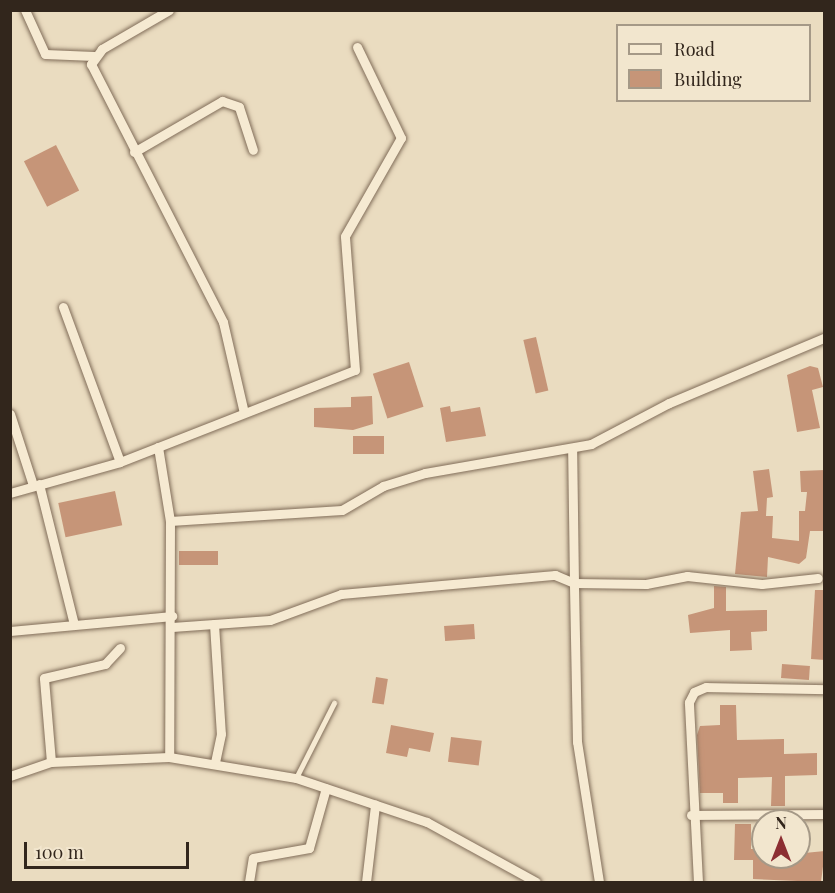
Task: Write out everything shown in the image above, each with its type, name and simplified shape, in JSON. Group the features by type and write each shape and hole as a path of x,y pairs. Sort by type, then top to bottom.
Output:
{"street":[{"path":"25,10 45,54 94,56 169,10"},
{"path":"10,493 120,462 355,370 345,236 401,138 357,47"},
{"path":"94,56 91,64 134,152 223,322 244,412"},
{"path":"134,152 222,101 239,107 253,150"},
{"path":"63,307 120,462"},
{"path":"170,521 326,513 425,473 572,448 798,345 825,339"},
{"path":"10,414 36,485 74,624"},
{"path":"158,447 170,521 172,627 169,757"},
{"path":"572,448 577,742 599,882"},
{"path":"172,627 270,620 341,594 546,575 574,583 646,584 687,576 762,584 818,578"},
{"path":"10,631 172,616"},
{"path":"214,624 221,734 215,763"},
{"path":"51,762 44,678 105,664 120,648"},
{"path":"698,882 691,815 689,702 694,692 706,687 824,689"},
{"path":"10,776 51,762 169,757 296,778 427,822 536,882"},
{"path":"249,882 253,858 309,848 326,788"},
{"path":"366,882 375,805"},
{"path":"691,815 825,814"}],"lane":[{"path":"296,778 334,703"}],"building":[{"path":"56,145 79,190 47,207 24,161"},
{"path":"536,337 548,391 536,394 523,340"},
{"path":"409,362 424,407 387,418 373,374"},
{"path":"810,366 818,368 823,387 812,390 820,428 797,432 787,375"},
{"path":"372,396 373,424 353,430 314,427 314,408 351,407 351,397"},
{"path":"450,406 451,412 480,407 486,436 446,442 440,408"},
{"path":"353,436 384,436 384,454 353,454"},
{"path":"769,469 773,497 767,498 766,516 773,516 772,538 799,541 799,511 805,511 807,492 801,492 800,471 825,470 825,531 810,531 806,558 799,564 768,557 767,577 735,574 741,512 758,511 753,471"},
{"path":"115,491 122,525 66,537 58,503"},
{"path":"179,551 218,551 218,565 179,565"},
{"path":"714,586 726,587 726,611 767,610 767,631 751,632 752,650 730,651 730,630 690,633 688,615 714,608"},
{"path":"815,590 825,590 825,660 811,659"},
{"path":"474,624 475,639 445,641 444,626"},
{"path":"782,664 810,666 809,680 781,678"},
{"path":"376,677 388,679 384,705 372,703"},
{"path":"720,705 736,705 737,740 784,739 784,754 817,753 817,775 785,776 785,806 771,806 772,777 738,778 738,803 723,803 723,793 700,793 697,735 700,726 720,725"},
{"path":"391,725 434,733 430,752 409,748 407,757 386,753"},
{"path":"451,737 482,741 479,766 448,762"},
{"path":"735,824 751,824 751,860 734,860"},
{"path":"825,851 821,882 753,879 753,869 811,869 811,852"}]}
